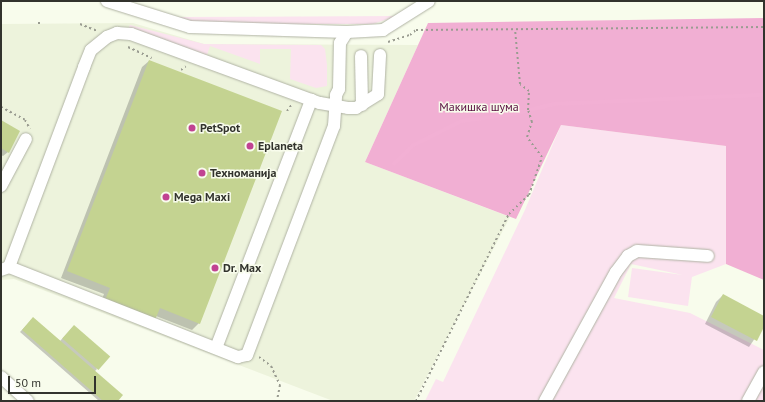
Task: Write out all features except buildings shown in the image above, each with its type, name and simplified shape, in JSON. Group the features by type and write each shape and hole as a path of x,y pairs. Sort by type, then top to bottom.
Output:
{"street":[{"path":"107,1 190,27 347,32 383,30 429,1"},
{"path":"324,31 333,41 333,89 336,100"},
{"path":"347,32 340,43 340,89 336,100 334,126 247,355 238,357 5,268 91,50 107,37 117,33 131,34 311,100 336,100 348,108 362,105 375,97 380,90 380,55"},
{"path":"361,56 362,105"},
{"path":"216,348 311,100"},
{"path":"1,186 26,139"},
{"path":"545,401 616,272 628,256 637,252 708,256"},
{"path":"748,401 764,372"},
{"path":"1,378 28,401"}],"path":[{"path":"416,30 764,27"},
{"path":"416,401 509,214 529,195 542,157 527,137 532,122 528,110 529,91 520,84 516,29"},
{"path":"287,112 294,102"},
{"path":"1,106 29,124 30,132 26,139"},
{"path":"250,350 271,366 280,385 278,401"}],"shaded area":[{"path":"397,16 373,24 199,24 174,17"},
{"path":"133,23 204,44 418,45 365,162 510,217 414,401 333,401 14,279 1,280 1,24"},
{"path":"130,25 204,44 321,45 325,49 327,86 316,88 290,79 291,49 260,49 260,64 210,46 207,55 128,29"},
{"path":"561,125 726,146 726,264 692,277 688,306 628,297 632,268 683,275 631,264 614,298 690,313 764,350 764,401 425,401 436,379 443,382 524,212"}],"green space":[{"name":"Макишка шума","path":"764,18 764,280 726,264 726,146 561,125 516,219 365,162 428,23"}],"waterway":[{"path":"394,164 414,145 462,121 514,114 554,104 764,95"}],"place":[{"name":"PetSpot","path":"192,128"},
{"name":"Eplaneta","path":"250,146"},
{"name":"Техноманија","path":"202,173"},
{"name":"Mega Maxi","path":"166,197"},
{"name":"Dr. Max","path":"215,268"}]}
